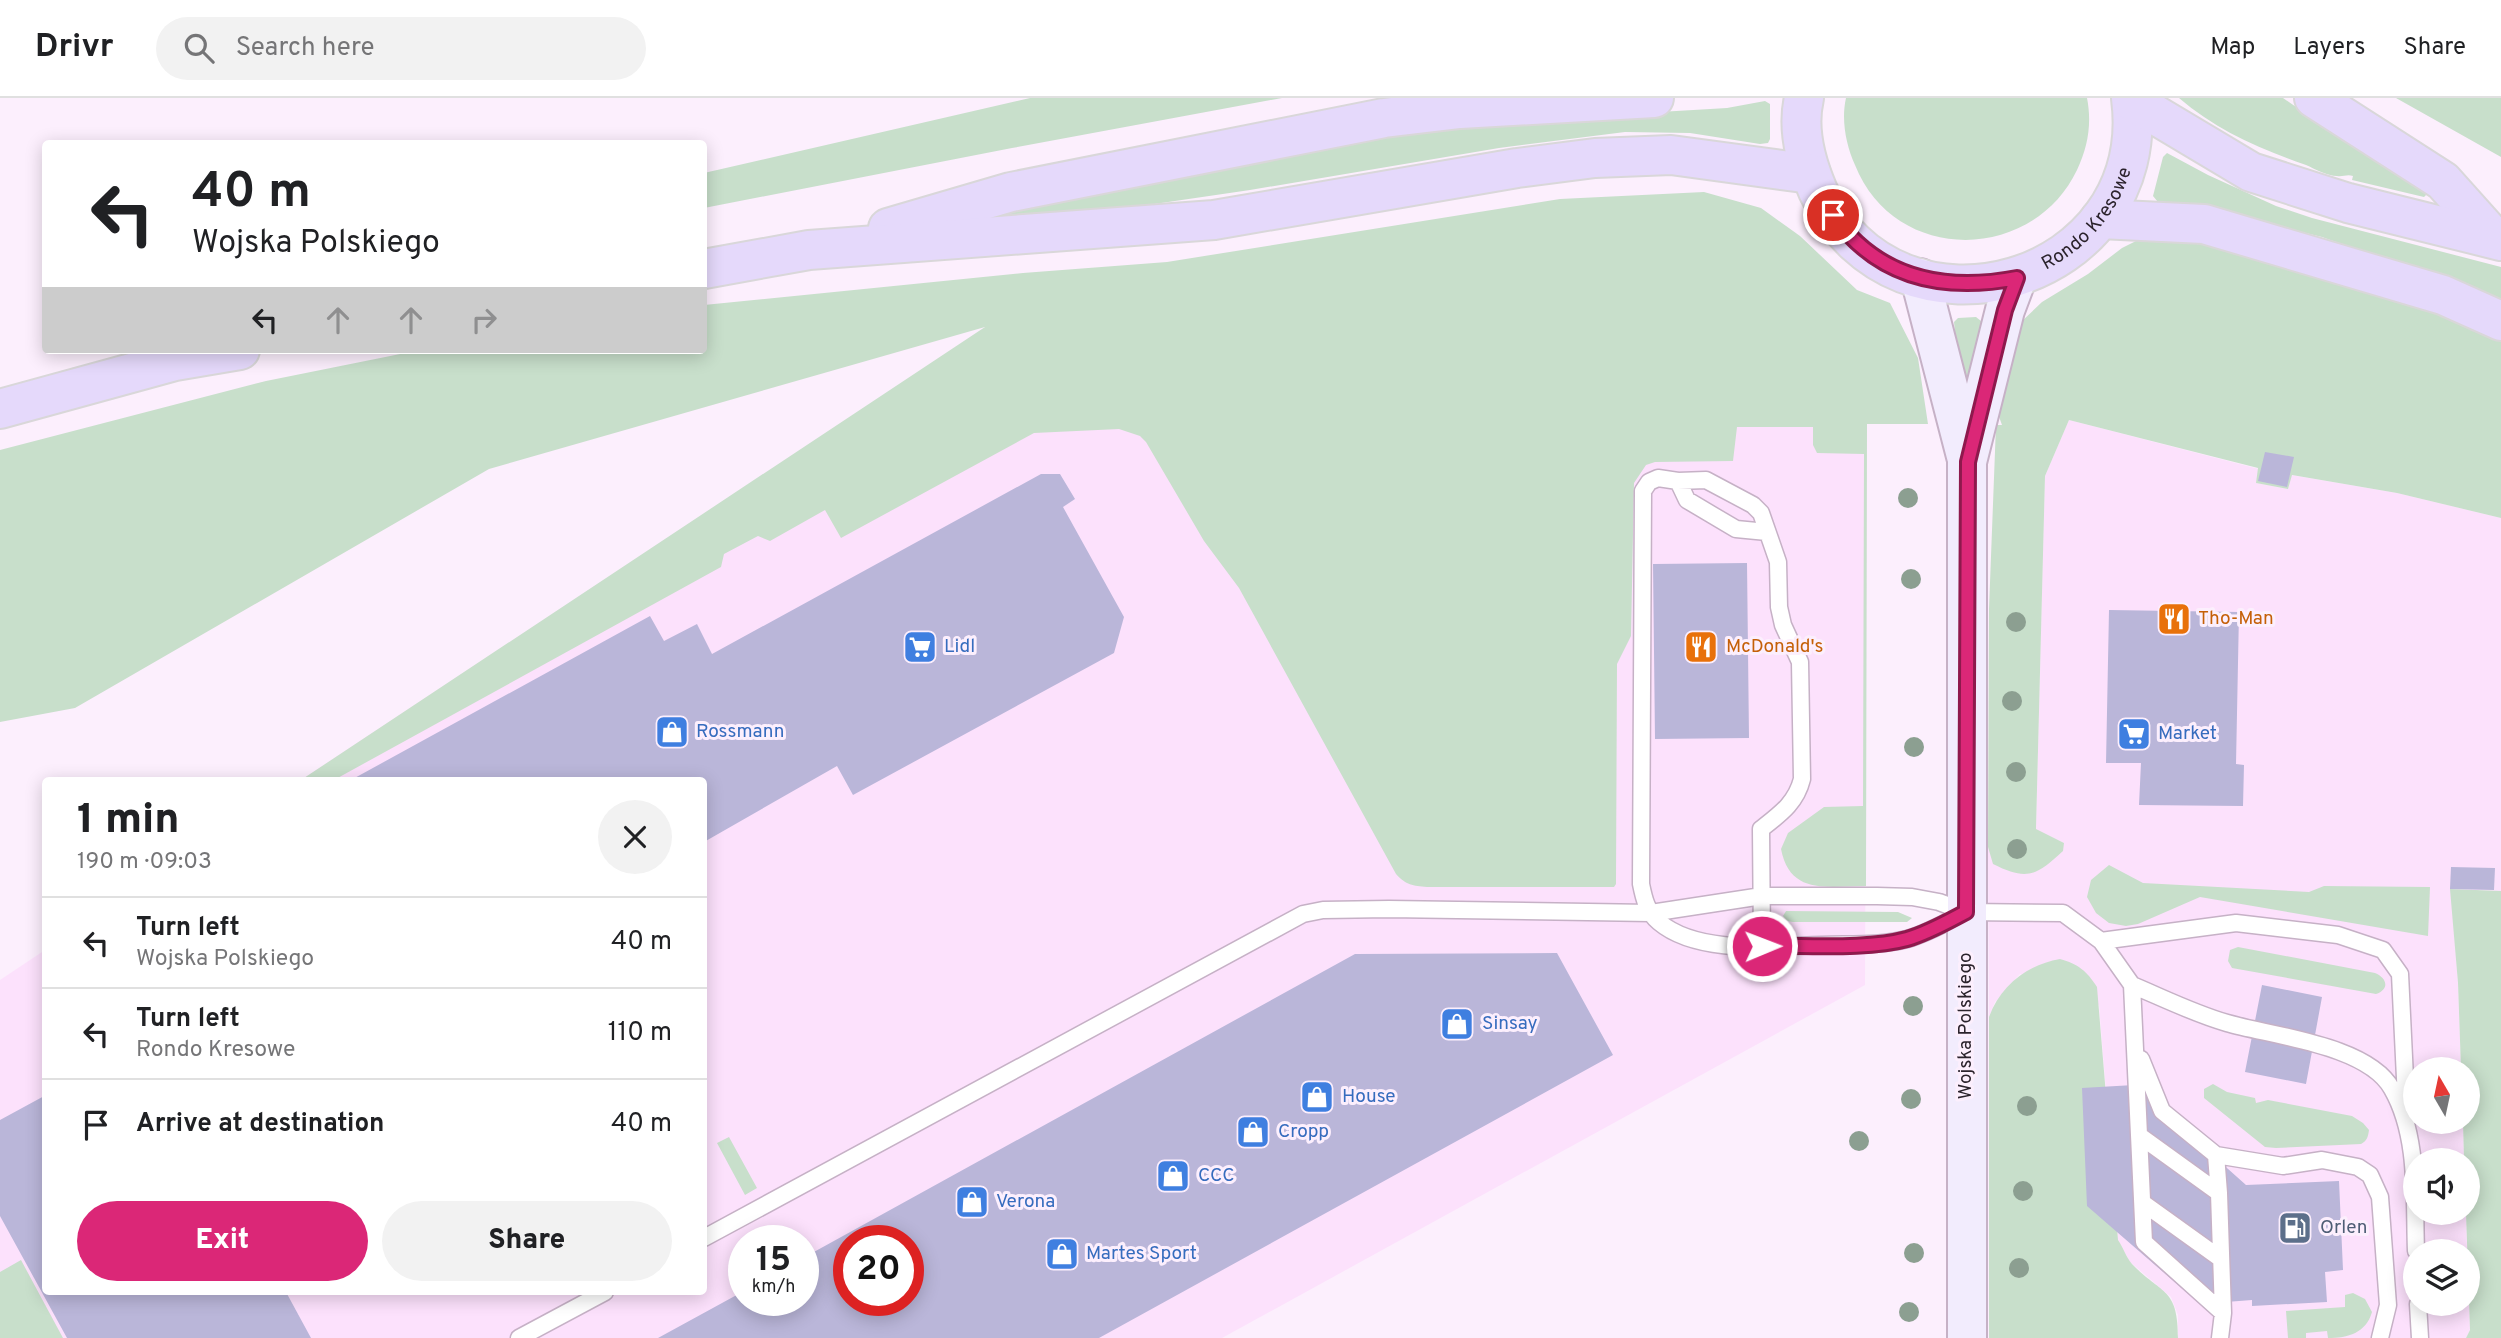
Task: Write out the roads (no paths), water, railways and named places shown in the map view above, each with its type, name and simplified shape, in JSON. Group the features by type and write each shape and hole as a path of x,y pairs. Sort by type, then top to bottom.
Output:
{"main road":[{"path":"707,268 809,250 1011,192 1384,118 1460,109 1654,98"},
{"name":"Rondo Kresowe","path":"1804,98 1803,140 1811,174 1824,203 1842,228 1865,250 1892,267 1920,278 1952,285 1985,284 2017,278 2041,269 2082,239 2116,193 2127,163 2133,132 2129,99"},
{"path":"2314,98 2443,181 2497,239"},
{"path":"2129,99 2251,172 2348,203 2497,239"},
{"path":"809,250 1214,220 1517,168 1595,158 1671,155 1811,174"},
{"path":"2099,219 2204,224 2443,295 2501,321"},
{"path":"0,409 175,362 218,354"}],"street":[{"name":"Wojska Polskiego","path":"1920,278 1968,462"},
{"name":"Wojska Polskiego","path":"1967,1338 1968,462 2005,310 2017,278"}],"lane":[{"path":"1762,946 1761,829 1791,804 1802,779 1800,662 1783,625 1779,607 1778,562 1761,513 1753,505 1706,480 1678,481 1658,478 1649,482 1643,491 1641,884 1644,902 1651,913 1669,928 1701,941 1762,946 1881,944 1908,939 1937,928 1966,912"},
{"path":"1678,481 1687,500 1736,529 1767,533"},
{"path":"707,1236 1303,914 1323,910 1651,913 1762,897 1912,897 1940,902 1966,912 2063,913 2101,941 2133,985 2224,1023 2331,1048 2365,1062 2391,1086 2403,1112"},
{"path":"2101,941 2236,923 2338,935 2383,950 2400,974 2404,1057"},
{"path":"2133,985 2144,1242 2223,1313"},
{"path":"2137,1050 2162,1111 2216,1155 2283,1166 2322,1160 2358,1167 2370,1175 2380,1197 2388,1305 2379,1338"},
{"path":"2409,1134 2416,1239"},
{"path":"2140,1136 2219,1192"},
{"path":"2216,1155 2223,1313 2220,1338"},
{"path":"2143,1203 2221,1259"},
{"path":"519,1338 599,1295"},
{"path":"2419,1316 2420,1338"}],"place":[{"name":"Tho-Man","path":"2174,619"},
{"name":"Lidl","path":"920,647"},
{"name":"McDonald's","path":"1701,647"},
{"name":"Rossmann","path":"672,732"},
{"name":"Market","path":"2134,734"},
{"name":"Sinsay","path":"1457,1024"},
{"name":"House","path":"1317,1097"},
{"name":"Cropp","path":"1253,1132"},
{"name":"CCC","path":"1173,1176"},
{"name":"Verona","path":"972,1202"},
{"name":"Orlen","path":"2295,1228"},
{"name":"Martes Sport","path":"1062,1254"}]}
